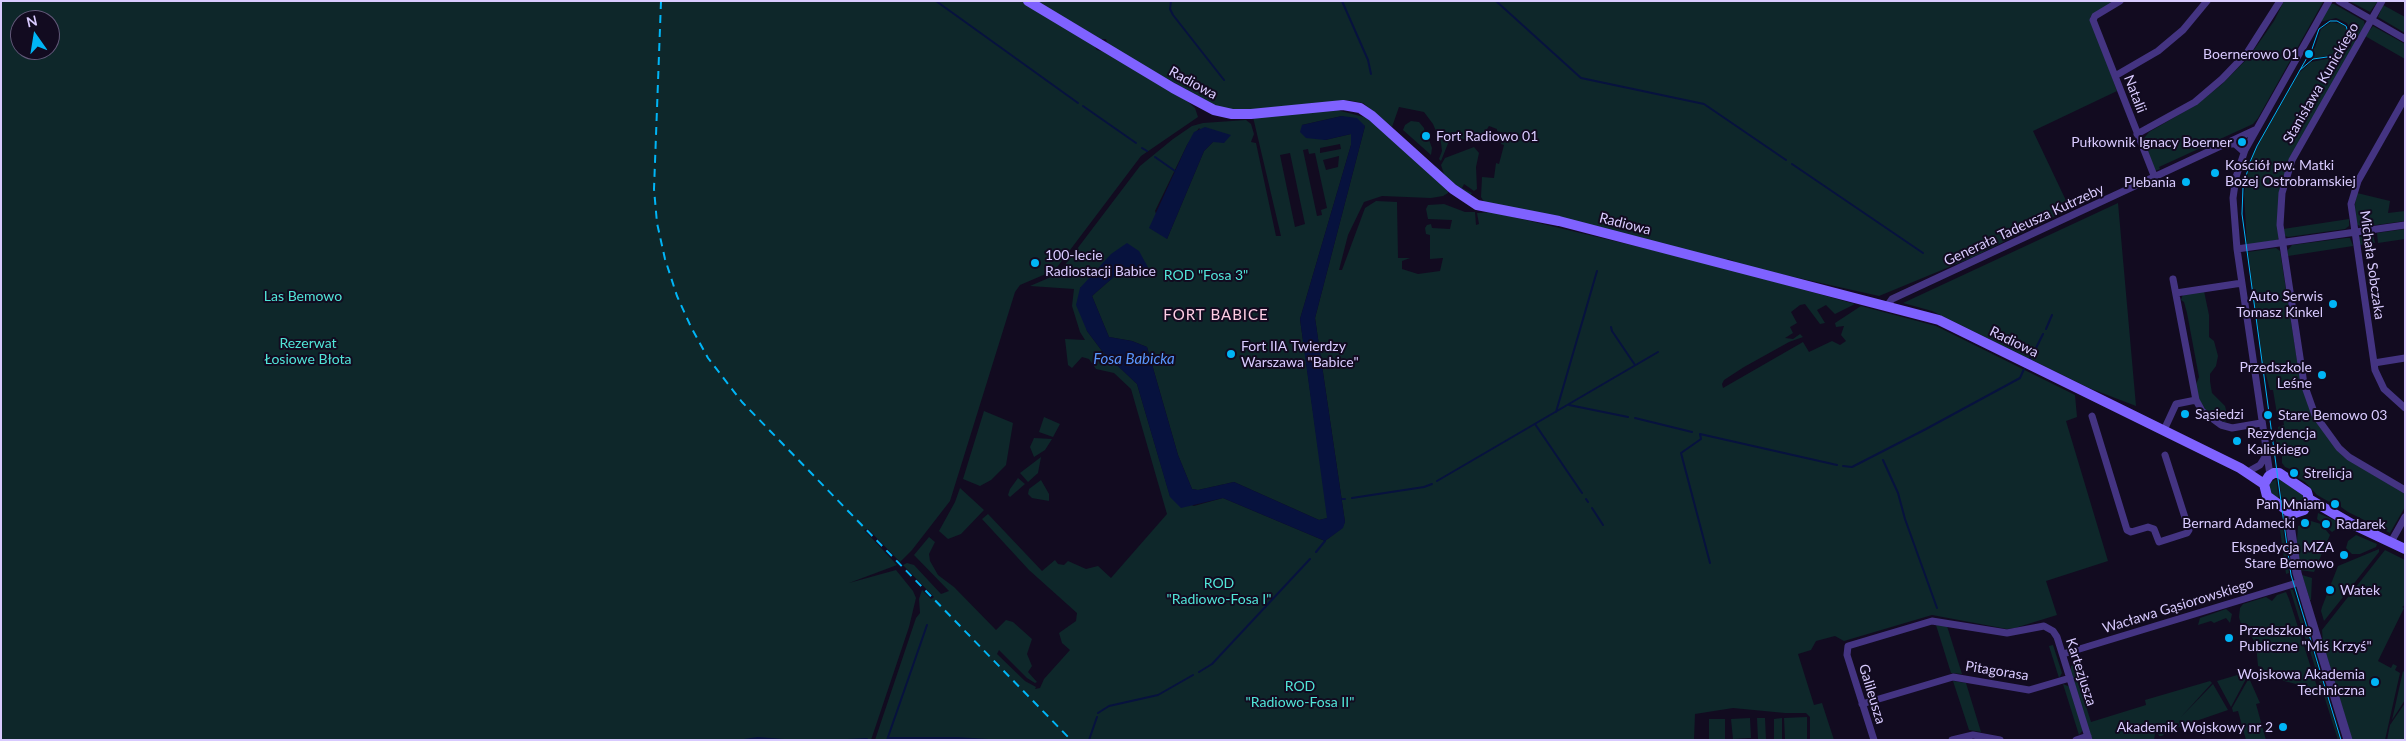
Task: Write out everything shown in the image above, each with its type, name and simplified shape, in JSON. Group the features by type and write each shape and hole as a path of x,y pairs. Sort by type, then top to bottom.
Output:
{"main road":[{"name":"Radiowa","path":"1028,1 1173,88 1214,110 1232,114 1251,114 1343,105 1360,108 1372,116 1454,189 1478,205 1559,222 1939,320 2240,468 2269,475"},
{"name":"Radiowa","path":"2240,468 2269,475"},
{"path":"2301,508 2303,488 2279,473 2269,475 2267,496 2301,508 2344,520 2405,548"}],"street":[{"name":"Natalii","path":"2120,1 2095,16 2093,20 2155,178"},
{"path":"2115,76 2143,61 2164,46 2183,30 2207,1"},
{"path":"2137,134 2195,102 2222,79 2247,53 2280,1"},
{"path":"2269,475 2265,458 2237,249 2233,198 2236,177 2244,152 2329,1"},
{"path":"2339,1 2405,39"},
{"name":"Stanisława Kunickiego","path":"2382,1 2292,160 2282,193 2280,225 2304,384 2316,415 2348,457 2405,490"},
{"name":"Michała Sobczaka","path":"2405,98 2355,188 2351,204 2374,362 2384,388 2405,408"},
{"name":"Generała Tadeusza Kutrzeby","path":"1888,306 1892,299 2255,130"},
{"path":"2224,144 2233,143 2244,152"},
{"path":"2237,249 2405,224"},
{"path":"2173,279 2196,400 2202,411 2221,425 2232,428 2261,423"},
{"path":"2176,294 2242,283"},
{"path":"2374,362 2405,358"},
{"path":"2164,430 2176,404 2196,400"},
{"path":"2092,416 2127,530 2132,532 2148,527 2154,529 2159,542 2187,533 2189,530 2165,455"},
{"path":"2251,470 2260,465 2265,458"},
{"path":"2301,508 2293,544 2300,582 2348,740"},
{"path":"2391,542 2405,517"},
{"name":"Wacława Gąsiorowskiego","path":"2062,654 2300,582"},
{"name":"Kartezjusza","path":"1847,655 1848,646 1851,644 1932,621 2007,633 2044,626 2053,631 2089,738"},
{"name":"Galileusza","path":"1847,655 1874,740"},
{"name":"Pitagorasa","path":"1862,704 1952,677 2029,690 2070,678"},
{"path":"1952,740 1973,735 2000,740"},
{"path":"2076,740 2089,738"}],"green space":[{"name":"Las Bemowo","path":"1,1 1022,1 1093,44 1097,50 1105,52 1187,101 1195,108 1198,117 1141,156 1058,266 1048,273 1020,285 1015,292 950,501 912,550 900,562 868,529 864,530 897,565 849,583 896,570 913,591 916,598 909,627 871,740 1,740"},
{"path":"1036,1 2118,1 2090,17 2117,91 2033,131 2070,209 1971,258 1879,296 1736,264 1728,259 1723,261 1484,202 1481,197 1482,177 1494,178 1496,163 1499,164 1504,145 1501,144 1504,133 1497,131 1497,129 1489,126 1482,137 1449,141 1441,161 1439,159 1442,151 1441,143 1433,124 1424,112 1399,107 1392,127 1363,103 1347,100 1253,110 1242,109 1238,111 1218,107 1108,46 1106,39 1101,39"},
{"path":"2284,1 2323,2 2258,118 2253,124 2159,167 2160,169 2155,171 2142,141 2149,132 2196,105 2221,85 2249,57 2274,21"},
{"path":"2349,1 2378,1 2370,12"},
{"path":"2330,4 2334,4 2364,21 2365,27 2290,160 2279,238 2277,240 2247,245 2244,194 2254,152 2299,73 2311,62 2341,56 2351,46 2352,34 2347,23 2336,18 2320,22"},
{"path":"2383,5 2405,17 2405,33 2378,17"},
{"path":"2331,22 2342,24 2347,29 2350,37 2349,46 2340,53 2307,60 2315,47 2321,29"},
{"path":"2373,26 2405,44 2405,59 2365,36"},
{"path":"1337,110 1368,118 1449,189 1448,193 1443,196 1431,198 1382,196 1364,202 1348,235 1339,270 1342,270 1365,208 1376,201 1397,202 1398,258 1410,258 1402,261 1402,269 1418,274 1440,271 1443,258 1430,259 1430,235 1426,234 1425,228 1431,224 1432,228 1450,229 1452,220 1428,219 1426,209 1428,205 1444,204 1465,212 1475,212 1476,225 1479,224 1477,213 1492,212 1707,263 1855,304 1835,314 1826,305 1817,310 1825,323 1820,324 1805,304 1800,305 1791,312 1797,323 1790,327 1793,333 1785,338 1793,339 1800,334 1803,337 1789,342 1744,367 1724,380 1723,388 1803,342 1809,352 1832,341 1840,345 1846,341 1841,335 1844,326 1836,327 1835,323 1861,306 1936,326 2075,395 2077,417 2066,421 2108,561 2046,581 2057,615 2015,628 2007,629 1932,615 1844,641 1835,636 1816,641 1811,650 1798,654 1814,705 1822,703 1834,740 1810,740 1810,717 1806,713 1733,708 1695,714 1694,740 875,740 916,618 920,613 919,599 922,590 931,599 934,597 903,565 907,563 914,565 941,594 949,591 914,555 929,537 935,542 929,554 930,561 938,575 954,587 996,630 1006,620 1013,622 1032,639 1027,654 1032,666 1028,672 1037,682 1035,683 1027,678 999,650 997,654 1025,681 1036,687 1035,689 1040,688 1044,679 1070,650 1062,643 1059,633 1076,621 1077,613 1029,570 982,519 988,514 1042,571 1055,560 1058,564 1064,565 1068,561 1086,569 1098,566 1111,578 1167,514 1131,389 1114,373 1096,369 1089,359 1082,357 1072,368 1068,365 1065,339 1085,340 1080,332 1072,306 1074,289 1030,286 1058,274 1140,166 1192,126 1203,123 1246,120 1251,124 1254,134 1251,142 1256,143 1276,236 1281,236 1253,117","holes":["1342,116 1365,126 1315,318 1345,522 1342,528 1325,541 1223,498 1194,506 1170,496 1137,384 1102,351 1087,331 1080,288 1139,251 1138,272 1125,267 1092,296 1109,337 1132,341 1147,347 1178,455 1192,489 1198,490 1234,482 1319,520 1328,518 1300,319 1351,145 1351,134 1325,140 1302,125","1199,128 1213,142 1204,151 1167,239 1155,211 1187,145","1340,144 1341,149 1320,153 1320,148","1308,149 1309,154 1315,153 1327,208 1321,210 1322,215 1317,216 1303,150","1290,153 1305,224 1295,227 1280,155","1339,156 1338,167 1326,170 1323,160"]},
{"path":"1411,121 1419,122 1424,128 1426,138 1428,137 1432,148 1431,155 1403,130 1405,125"},
{"path":"1474,147 1479,153 1476,167 1477,189 1474,191 1464,184 1462,188 1472,193 1470,196 1437,170 1436,166 1444,174 1441,165 1445,158"},
{"path":"2357,193 2390,201 2388,213 2405,211 2405,221 2362,227 2356,224 2355,204"},
{"path":"2118,203 2136,406 2089,388 1932,311 1903,303"},
{"path":"2349,219 2349,226 2345,229 2288,237 2285,236 2283,229"},
{"path":"2405,229 2405,239 2378,243 2377,233"},
{"path":"2373,234 2375,243 2359,245 2359,237"},
{"path":"2350,238 2353,246 2288,256 2287,251 2292,245"},
{"path":"2276,248 2280,251 2299,373 2309,407 2328,438 2343,456 2405,494 2405,507 2390,533 2348,512 2341,505 2334,502 2333,504 2317,495 2305,482 2296,477 2297,472 2285,467 2282,463 2282,449 2276,449 2276,434 2279,433 2278,427 2284,425 2283,419 2278,420 2273,390 2270,390 2263,364 2248,252"},
{"path":"2204,291 2209,315 2209,337 2214,341 2218,356 2216,366 2210,374 2210,381 2212,393 2225,406 2228,418 2225,422 2210,416 2199,400 2195,387 2199,377 2187,313 2184,302 2181,300 2183,294"},
{"path":"984,411 1013,423 1006,465 991,480 980,486 963,479"},
{"path":"1044,417 1060,424 1053,437 1039,432"},
{"path":"1034,438 1052,439 1045,450 1034,457 1030,447"},
{"path":"1041,457 1038,473 1028,482 1020,473"},
{"path":"1018,478 1025,484 1010,497 1008,495 1010,489"},
{"path":"2279,478 2302,494 2304,499 2300,506 2292,508 2282,501"},
{"path":"2276,479 2279,499 2271,495 2269,484"},
{"path":"1041,480 1049,494 1049,501 1032,498 1028,494 1029,489"},
{"path":"960,488 984,510 961,534 948,539 939,531 955,502"},
{"path":"2318,513 2341,523 2341,526 2332,532 2317,519"},
{"path":"2311,521 2321,524 2330,535 2314,572 2300,570 2297,542 2298,526"},
{"path":"2283,529 2289,573 2286,574 2280,530"},
{"path":"2356,535 2377,544 2376,547 2360,554 2352,554 2346,548 2348,541"},
{"path":"2379,549 2379,552 2324,621 2321,611 2322,607 2338,566"},
{"name":"Wojskowa Akademia Techniczna","path":"2385,550 2405,560 2405,605 2402,607 2404,608 2378,661 2391,668 2393,664 2397,666 2395,670 2400,673 2385,740 2352,740 2323,644 2322,630"},
{"path":"2302,575 2312,578 2311,600 2310,600"},
{"path":"2290,589 2293,590 2309,639 2306,641"},
{"path":"2286,592 2320,696 2307,694 2306,689 2301,690 2296,684 2284,681 2272,669 2269,677 2266,676 2262,667 2258,666 2256,644 2251,636 2243,632 2239,617 2240,608 2243,604 2266,597 2272,601 2277,595"},
{"path":"2226,609 2232,614 2230,623 2226,618 2214,623 2211,621 2198,625 2200,618"},
{"path":"1936,625 1947,626 1962,674 1951,673"},
{"path":"2310,643 2340,740 2338,740 2308,645"},
{"path":"2053,645 2062,673 2059,678 2049,646"},
{"path":"2073,665 2091,722 2146,705 2145,700 2210,681 2212,683 2181,717 2213,684 2228,710 2167,731 2162,736 2159,736 2158,733 2155,734 2154,740 2092,740 2071,675 2071,666"},
{"path":"2403,671 2405,673 2405,700 2392,720"},
{"path":"2244,673 2247,677 2231,707 2217,681"},
{"path":"2249,678 2260,703 2256,704 2266,740 2246,740 2238,711 2233,712 2232,708"},
{"path":"1953,681 1966,683 1981,732 1969,730"},
{"path":"2063,684 2070,687 2083,730 2079,735"},
{"path":"2405,703 2405,740 2387,740 2390,725"},
{"path":"1807,717 1807,740 1785,740 1784,718"},
{"path":"1750,718 1751,738 1733,739 1731,719"},
{"path":"1757,718 1765,718 1766,740 1758,740"},
{"path":"1782,718 1782,740 1774,740 1774,719"},
{"path":"1709,719 1725,719 1725,740 1709,740"}],"water":[{"name":"Fosa Babicka","path":"1342,116 1357,118 1365,126 1315,318 1345,522 1343,528 1325,541 1223,498 1181,508 1170,497 1137,384 1102,351 1087,331 1076,305 1080,288 1111,254 1127,243 1139,251 1150,271 1138,272 1125,267 1092,296 1109,337 1132,341 1147,347 1178,455 1192,489 1198,490 1234,482 1319,520 1327,518 1300,319 1351,145 1351,134 1325,140 1306,138 1300,132 1302,125"},
{"path":"1205,127 1231,135 1224,143 1213,142 1204,151 1167,239 1149,228 1194,132"}],"waterway":[{"path":"936,1 1078,103"},
{"path":"1171,1 1170,9 1173,15 1224,80"},
{"path":"1342,1 1368,60 1371,74"},
{"path":"1496,1 1581,78 1704,104 1786,160"},
{"path":"1083,106 1136,143"},
{"path":"1142,148 1147,151"},
{"path":"1155,157 1175,171"},
{"path":"1792,164 1923,253"},
{"path":"1556,412 1597,271"},
{"path":"2046,329 2052,315"},
{"path":"1611,327 1635,365"},
{"path":"2034,352 2043,334"},
{"path":"1437,481 1658,352"},
{"path":"1843,466 1852,467 1926,429 2020,378 2024,369"},
{"path":"1569,405 1628,417"},
{"path":"1635,418 1692,432"},
{"path":"1535,424 1582,493"},
{"path":"1710,563 1681,453 1701,439 1700,434 1837,465"},
{"path":"1883,460 1898,493 1905,519 1937,608"},
{"path":"1352,498 1424,487 1432,484"},
{"path":"1592,508 1603,525"},
{"path":"1316,552 1325,541"},
{"path":"1199,672 1212,664 1310,559"},
{"path":"887,740 927,625"},
{"path":"1098,713 1109,706 1158,695 1193,675"},
{"path":"1089,740 1097,717"},
{"path":"744,740 758,738 784,740"},
{"path":"888,738 988,740"},
{"path":"848,740 867,739"}],"tram line":[{"path":"2300,70 2313,59 2334,56 2345,51 2351,40 2346,26 2337,21 2330,21 2319,29 2312,49 2300,70 2257,146 2250,162 2243,187 2242,214 2291,575 2341,740"}],"railway":[{"path":"661,1 654,189 657,223 665,259 677,296 708,358 742,402 1071,740"}],"place":[{"name":"Boernerowo 01","path":"2309,54"},
{"name":"Fort Radiowo 01","path":"1426,136"},
{"name":"Pułkownik Ignacy Boerner","path":"2242,142"},
{"name":"Kościół pw. Matki Bożej Ostrobramskiej","path":"2215,173"},
{"name":"Plebania","path":"2186,182"},
{"name":"100-lecie Radiostacji Babice","path":"1035,263"},
{"name":"Auto Serwis Tomasz Kinkel","path":"2333,304"},
{"name":"Fort IIA Twierdzy Warszawa \"Babice\"","path":"1231,354"},
{"name":"Przedszkole Leśne","path":"2322,375"},
{"name":"Sąsiedzi","path":"2185,414"},
{"name":"Stare Bemowo 03","path":"2268,415"},
{"name":"Rezydencja Kaliskiego","path":"2237,441"},
{"name":"Strelicja","path":"2294,473"},
{"name":"Pan Mniam","path":"2335,504"},
{"name":"Bernard Adamecki","path":"2305,523"},
{"name":"Radarek","path":"2326,524"},
{"name":"Ekspedycja MZA Stare Bemowo","path":"2344,555"},
{"name":"Watek","path":"2330,590"},
{"name":"Przedszkole Publiczne \"Miś Krzyś\"","path":"2229,638"},
{"name":"Wojskowa Akademia Techniczna","path":"2375,682"},
{"name":"Akademik Wojskowy nr 2","path":"2283,727"}],"district":[{"name":"FORT BABICE","path":"1216,315"}],"park label":[{"name":"ROD \"Fosa 3\"","path":"1206,275"},
{"name":"Rezerwat Łosiowe Błota","path":"308,352"},
{"name":"ROD \"Radiowo-Fosa I\"","path":"1219,592"},
{"name":"ROD \"Radiowo-Fosa II\"","path":"1300,694"}]}
